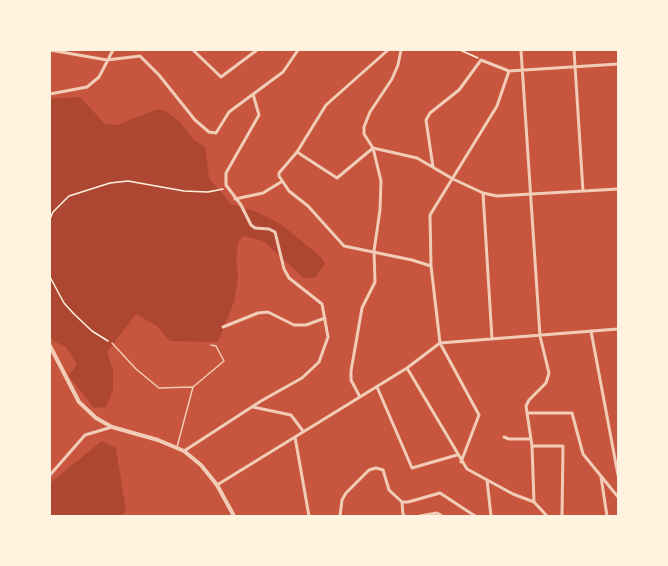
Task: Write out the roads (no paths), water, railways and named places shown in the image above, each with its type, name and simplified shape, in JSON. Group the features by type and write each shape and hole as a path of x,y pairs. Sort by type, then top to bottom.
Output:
{"street":[{"path":"50,50 108,60 140,56 159,75 195,120 209,132 216,133 229,112 283,72 298,50"},
{"path":"50,94 87,87 99,76 113,50"},
{"path":"193,50 221,77 250,51 257,50"},
{"path":"388,50 326,105 297,152 279,173 281,182 308,206 344,246 374,251 431,266"},
{"path":"360,398 351,380 351,372 362,308 375,282 374,251 380,210 381,181 373,148 364,134 365,121 392,79 401,50"},
{"path":"521,50 540,336 549,373 546,383 526,406 532,446 534,502"},
{"path":"574,50 583,191"},
{"path":"432,167 426,120 430,113 459,90 481,60 509,71 618,64"},
{"path":"461,462 479,415 440,343 431,266 430,215 497,106 509,71"},
{"path":"184,451 302,378 319,362 328,337 322,304 289,278 284,269 275,232 255,228 228,189 226,173 259,115 253,94"},
{"path":"297,152 337,178 373,148"},
{"path":"373,148 417,158 453,179 483,193 497,196 618,189"},
{"path":"235,199 263,193 281,182"},
{"path":"483,193 492,339"},
{"path":"223,327 258,313 268,312 294,325 306,325 326,318"},
{"path":"217,485 360,398 407,368 440,343 618,329"},
{"path":"591,331 618,473"},
{"path":"50,346 79,402 96,418 112,427 158,440 184,451 201,465 217,485 234,516"},
{"path":"407,368 467,470 513,494 534,502 547,516"},
{"path":"377,387 412,468 457,455"},
{"path":"253,407 291,415 303,432"},
{"path":"527,413 573,413 583,454 618,497"},
{"path":"50,475 85,435 112,427"},
{"path":"296,437 309,516"},
{"path":"504,437 531,439"},
{"path":"532,446 563,446 562,516"},
{"path":"340,516 342,500 346,493 369,470 376,468 382,470 389,490 402,502 440,493 475,516"},
{"path":"601,475 607,516"},
{"path":"487,480 491,516"},
{"path":"402,502 405,516"},
{"path":"462,516 466,510"},
{"path":"420,516 437,513 442,516"}],"lane":[{"path":"112,343 136,369 159,388 193,387"},
{"path":"177,448 193,387 224,361 216,346 211,345"}]}
